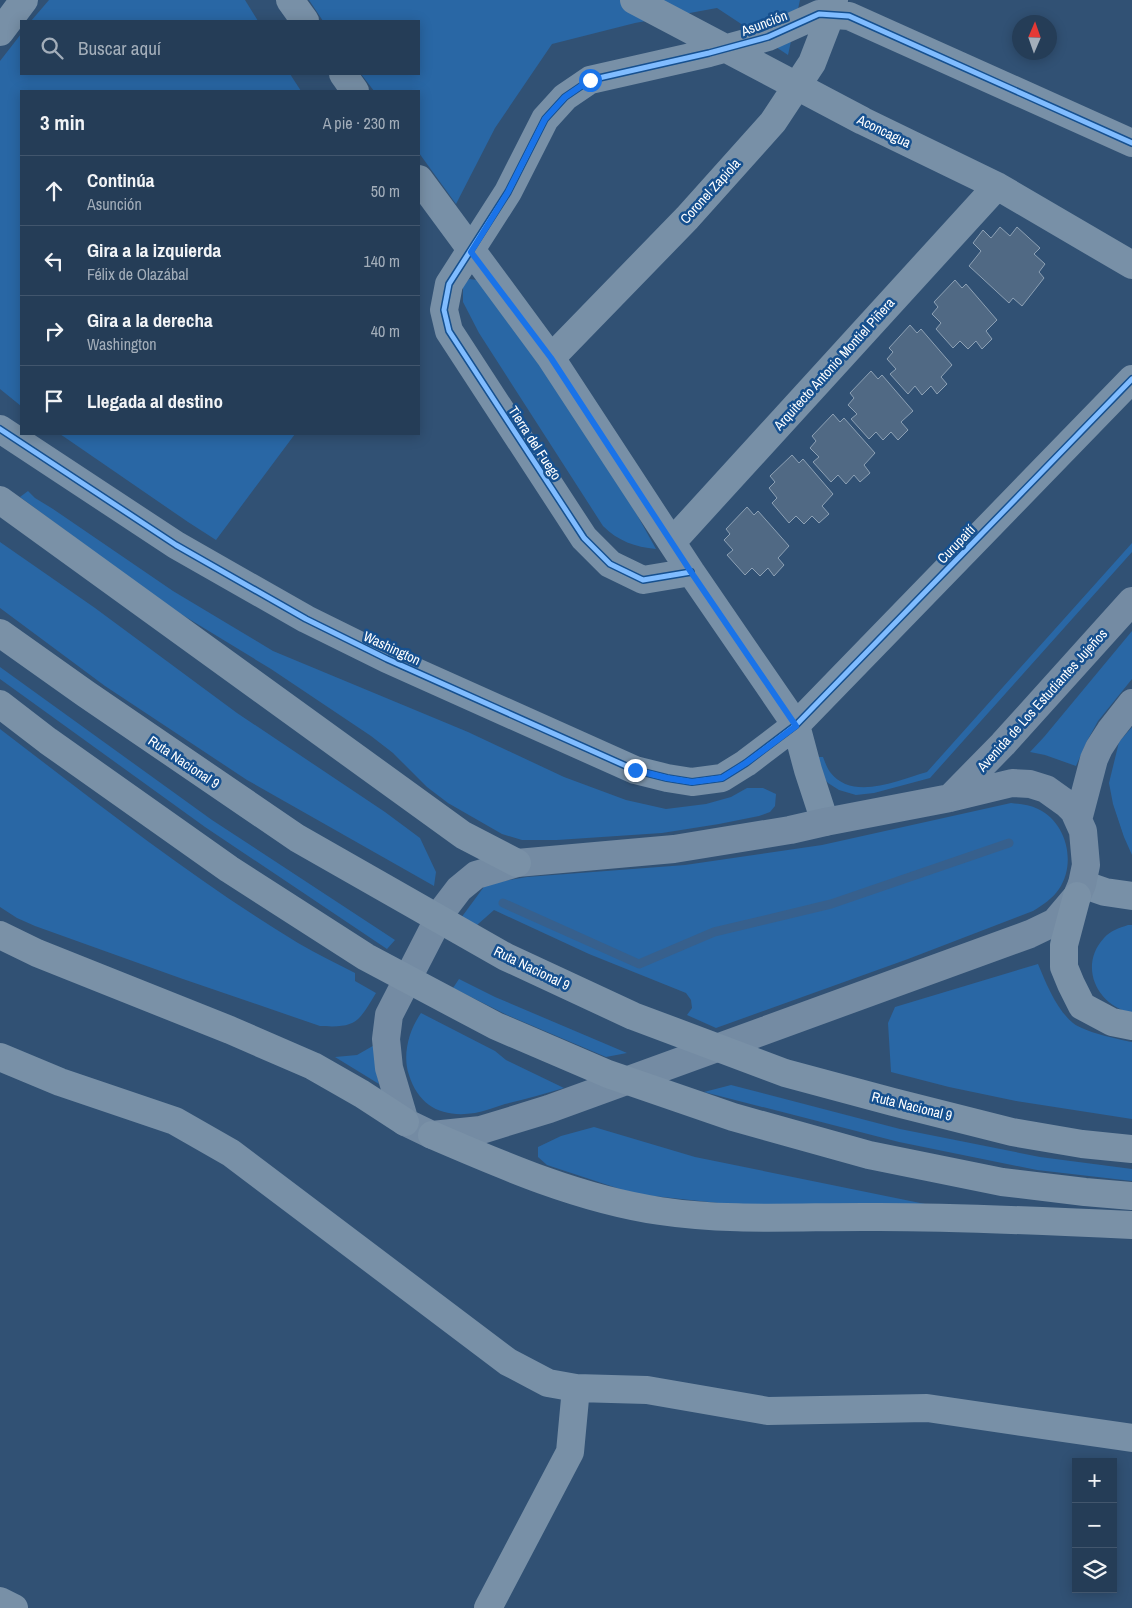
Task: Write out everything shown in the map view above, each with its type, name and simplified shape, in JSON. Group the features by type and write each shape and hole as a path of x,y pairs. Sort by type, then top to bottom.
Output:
{"highway":[{"path":"0,500 463,835 518,863"},
{"name":"Ruta Nacional 9","path":"0,633 297,838 506,957 633,1016 785,1073 1012,1132 1082,1144 1132,1149"},
{"path":"0,704 48,741 228,869 366,957 496,1026 608,1074 733,1117 869,1155 1002,1182 1132,1196"},
{"path":"1079,890 1064,945 1064,967 1082,1006 1112,1022 1132,1026"},
{"path":"0,935 37,953 230,1030 313,1066 362,1094 405,1122"},
{"path":"432,1135 536,1179 600,1198 659,1211 706,1216 881,1217 1132,1225"}],"main road":[{"name":"Avenida de Los Estudiantes Jujeños","path":"950,798 1003,744 1132,601"},
{"path":"1078,820 1094,759 1099,748 1132,703"},
{"path":"1012,783 1030,784 1046,789 1074,811 1083,831 1086,865 1079,890 1055,922 1030,934 707,1053 549,1109 481,1130 432,1135 405,1122 389,1068 386,1039 389,1015 443,910 459,889 476,875 518,863 674,849 790,830 825,822 950,798 1012,783"}],"street":[{"path":"0,32 24,0"},
{"path":"290,0 304,20"},
{"name":"Aconcagua","path":"634,0 863,121 997,186 1132,265"},
{"name":"Asunción","path":"471,252 508,192 545,119 565,97 590,80 768,37 832,7 1132,143"},
{"name":"Coronel Zapiola","path":"551,358 687,218 773,122 812,63 832,7"},
{"path":"344,75 354,90"},
{"path":"420,180 551,358 691,572 796,726 825,822"},
{"name":"Arquitecto Antonio Montiel Piñera","path":"672,542 997,186"},
{"name":"Tierra del Fuego","path":"471,252 449,284 444,310 449,331 584,538 610,564 643,580 691,572"},
{"name":"Curupaití","path":"796,726 1132,379"},
{"name":"Washington","path":"0,430 176,546 306,619 386,659 635,770 692,782 722,778 746,763 796,726"},
{"path":"1079,890 1132,896"},
{"path":"0,1057 60,1082 175,1121 231,1154 508,1362 548,1383 576,1388 647,1390 768,1411 926,1408 1132,1438"},
{"path":"488,1608 570,1452 576,1388"},
{"path":"0,1601 14,1608"}],"shaded area":[{"path":"49,0 245,0 257,20 32,20"},
{"path":"309,0 800,0 788,55 717,8 635,23 552,44 495,128 456,204 420,154 420,90 373,90 362,75 420,75 420,20 322,20"},
{"path":"20,35 20,75 291,75 300,90 20,90 20,405 0,389 0,61"},
{"path":"469,279 477,280 510,319 621,486 656,549 641,547 627,542 615,536 603,526 479,333 463,302 463,285"},
{"path":"61,435 294,435 216,540"},
{"path":"28,491 35,498 173,591 273,651 468,732 564,777 626,800 666,809 706,804 731,797 747,788 763,788 776,794 775,806 770,812 759,816 662,833 557,840 522,840 502,834 448,803 427,787 393,753 371,736 271,669 166,605 20,497"},
{"path":"0,542 95,608 237,713 385,812 420,838 436,872 434,886 247,780 105,686 0,608"},
{"path":"1132,543 1132,552 930,778 874,793 856,795 839,790 828,783 819,772 812,757 823,757 830,772 840,781 851,786 876,786 927,772"},
{"path":"1132,631 1132,679 1098,721 1076,766 1030,752 1044,737"},
{"path":"0,667 212,820 395,940 387,949 205,827 0,679"},
{"path":"1132,727 1132,855 1113,804 1109,783 1119,742"},
{"path":"0,729 109,813 221,893 298,943 355,973 355,981 376,993 365,1011 360,1017 349,1024 320,1026 35,926 17,918 0,907"},
{"path":"1011,803 1032,807 1048,815 1056,823 1066,844 1068,855 1064,878 1057,892 1044,904 1033,911 908,959 716,1028 687,1015 692,1008 691,1000 686,993 589,954 494,910 477,925 461,918 486,884 527,877 685,865 822,845"},
{"path":"1128,925 1132,925 1132,1013 1120,1009 1101,994 1092,972 1092,961 1096,949 1104,938"},
{"path":"1038,964 1061,1011 1073,1023 1093,1032 1132,1042 1132,1119 1016,1101 949,1087 891,1072 888,1023 895,1007"},
{"path":"459,979 495,997 627,1053 606,1057 507,1015 453,988"},
{"path":"421,1013 495,1051 506,1060 564,1088 475,1113 453,1114 434,1108 419,1095 413,1086 407,1067 406,1059 410,1035"},
{"path":"378,1043 376,1070 379,1084 335,1057 357,1055"},
{"path":"731,1085 900,1129 1040,1157 1132,1169 1132,1181 1037,1170 899,1142 704,1092"},
{"path":"594,1127 695,1157 930,1205 764,1208 635,1194 547,1165 538,1157 538,1147 561,1136"}],"building":[{"path":"1000,227 1010,236 1017,227 1040,248 1034,254 1045,264 1039,272 1044,278 1022,306 1013,298 1009,303 969,266 981,251 973,243 983,230 991,238"},
{"path":"955,280 962,288 966,284 997,320 986,331 992,339 982,349 976,341 968,349 960,341 953,348 936,329 941,323 932,314 938,307 934,302"},
{"path":"910,325 917,333 921,329 952,365 941,377 947,384 937,394 931,386 922,395 915,386 908,394 890,374 896,369 887,359 893,352 889,348"},
{"path":"871,371 878,379 882,375 913,411 901,422 908,430 898,440 891,432 883,440 876,432 869,439 851,419 857,414 848,405 854,398 850,393"},
{"path":"833,414 840,422 844,418 875,453 864,465 870,473 860,482 854,475 846,484 838,475 831,482 813,462 819,457 810,448 816,441 812,436"},
{"path":"792,455 799,463 803,459 833,494 822,506 829,514 819,523 812,516 804,524 796,516 789,523 772,503 777,498 769,488 775,482 770,476"},
{"path":"747,507 754,515 758,511 789,546 778,558 784,565 774,576 768,568 760,576 752,568 745,575 727,555 733,550 724,540 730,534 726,529"}],"waterway":[{"path":"503,903 639,964 714,932 831,904 1009,843"}],"cycle path":[{"path":"691,572 643,580 610,564 584,538 449,331 444,310 449,284 508,192 545,119 565,97 590,80 709,53 768,37 819,14 849,16 1132,143"},
{"path":"0,429 176,545 306,619 387,659 635,770 692,782 722,778 746,763 796,725 1132,379"}],"route":[{"path":"590,80 565,97 545,119 508,192 471,252 551,358 691,572 796,726 746,763 722,778 692,782 635,770"}]}
